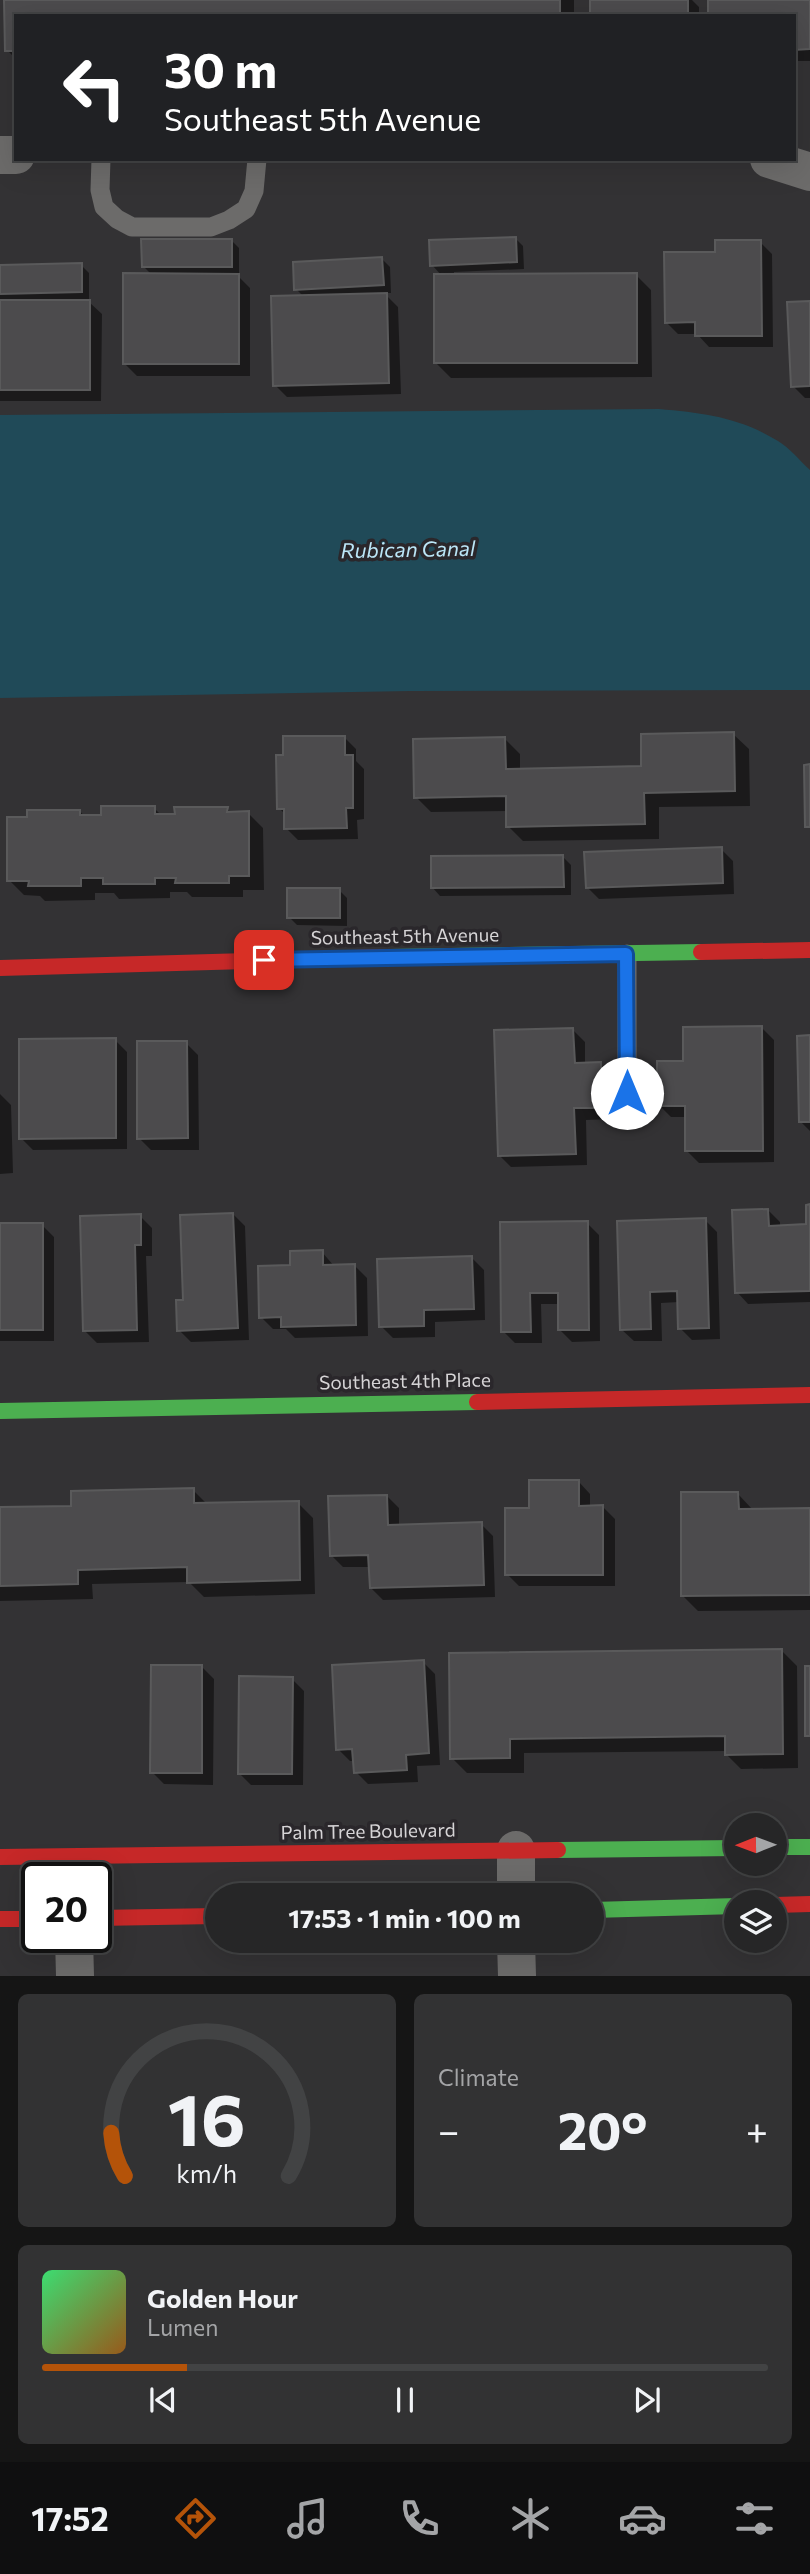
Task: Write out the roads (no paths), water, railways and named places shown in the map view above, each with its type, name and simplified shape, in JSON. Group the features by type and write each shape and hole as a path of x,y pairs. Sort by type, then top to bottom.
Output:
{"street":[{"path":"775,161 810,172"},
{"name":"Southeast 5th Avenue","path":"0,968 250,960 810,950"},
{"name":"Southeast 4th Place","path":"0,1411 810,1395"},
{"path":"788,1847 810,1847"},
{"name":"Palm Tree Boulevard","path":"112,1866 516,1850 724,1848"},
{"path":"516,1850 516,1883"},
{"name":"Palm Tree Boulevard","path":"0,1857 36,1862"},
{"path":"787,1905 810,1904"},
{"path":"604,1910 724,1906"},
{"path":"112,1918 205,1916"},
{"path":"0,1919 21,1919"},
{"path":"74,1953 75,1976"},
{"path":"516,1953 517,1976"}],"lane":[{"path":"101,161 100,190 104,207 132,227 211,227 246,209 254,191 257,161"},
{"path":"626,954 627,1093"}],"water":[{"name":"Rubican Canal","path":"659,409 706,415 749,426 782,444 810,470 810,690 410,691 0,698 0,415"}]}
